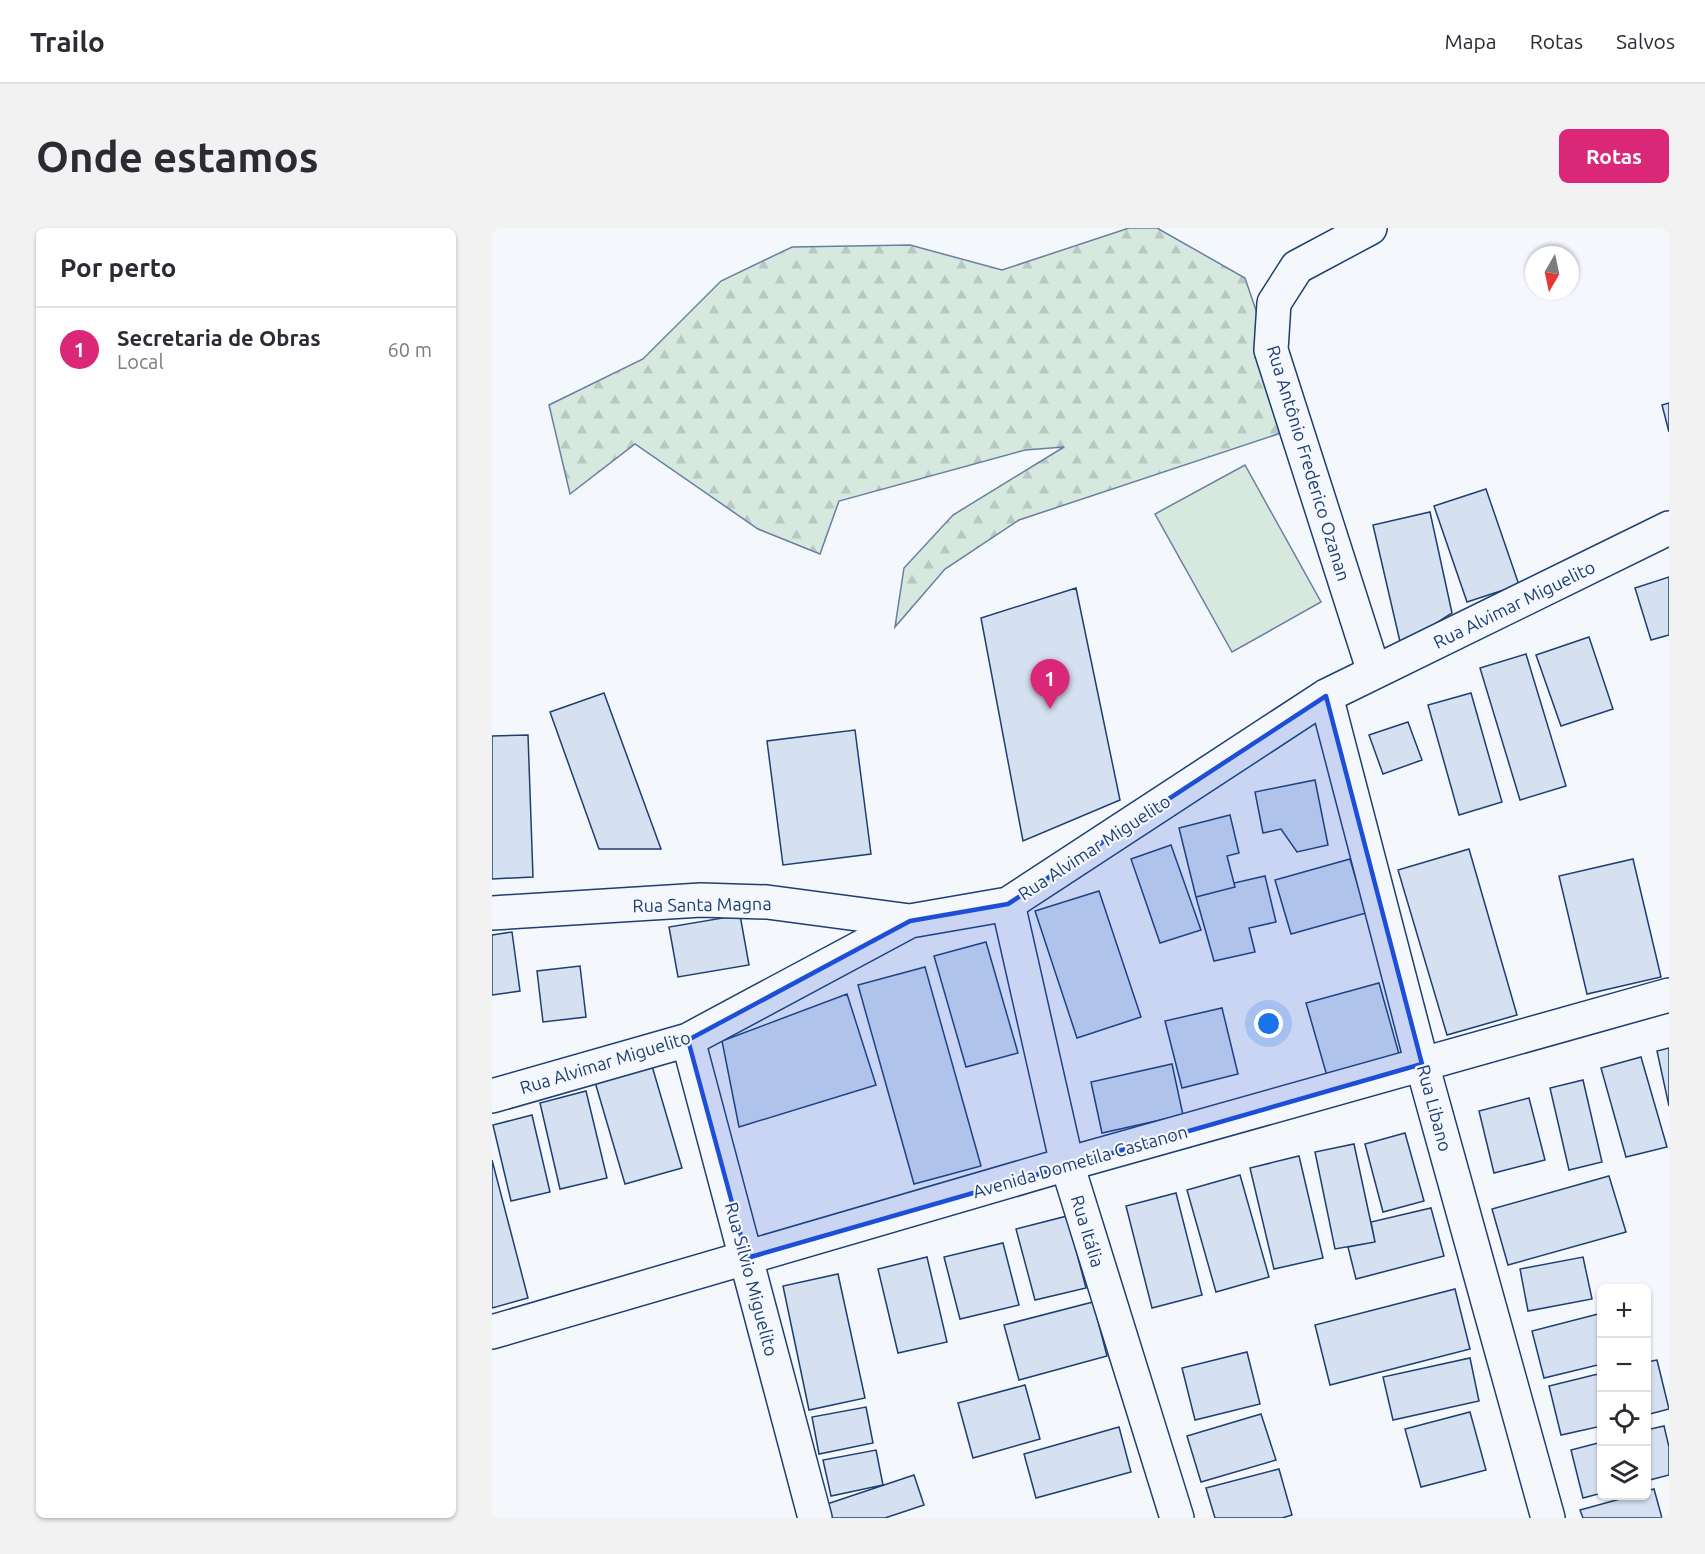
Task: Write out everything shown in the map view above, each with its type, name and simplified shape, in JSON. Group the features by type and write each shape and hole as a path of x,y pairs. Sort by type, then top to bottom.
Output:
{"street":[{"name":"Rua Antônio Frederico Ozanan","path":"1370,228 1297,267 1274,303 1271,350 1374,672"},
{"name":"Rua Alvimar Miguelito","path":"492,1096 688,1040 910,921 1008,904 1326,696 1669,528"},
{"name":"Rua Libano","path":"1326,696 1422,1064 1548,1518"},
{"name":"Rua Santa Magna","path":"492,913 701,900 767,902 910,921"},
{"name":"Rua Itália","path":"1008,904 1067,1164 1177,1518"},
{"name":"Avenida Dometila Castanon","path":"492,1332 1067,1164 1669,995"},
{"name":"Rua Silvio Miguelito","path":"688,1040 814,1518"}],"highlighted area":[{"path":"1326,696 1422,1064 747,1258 688,1040 910,921 1008,904"}],"green space":[{"path":"1129,228 1157,228 1245,278 1296,428 1019,520 945,569 895,627 904,568 953,515 1064,447 1025,450 839,501 820,554 758,529 635,444 570,494 549,405 643,359 721,281 792,247 910,245 1002,270"},
{"path":"1245,465 1321,602 1232,652 1155,514"}],"building":[{"path":"1669,403 1669,432 1662,405"},
{"path":"1486,489 1519,585 1467,602 1434,506"},
{"path":"1430,512 1452,613 1401,646 1373,525"},
{"path":"1669,577 1669,635 1651,640 1635,588"},
{"path":"1076,588 1120,800 1023,841 981,618"},
{"path":"1589,637 1613,709 1561,726 1536,655"},
{"path":"1526,654 1566,786 1520,800 1480,668"},
{"path":"604,693 661,849 599,849 550,712"},
{"path":"1471,693 1502,802 1459,815 1428,705"},
{"path":"1408,722 1422,760 1383,774 1369,735"},
{"path":"855,730 871,854 783,865 767,741"},
{"path":"528,735 533,877 492,879 492,736"},
{"path":"1315,780 1328,845 1297,852 1281,829 1263,833 1255,792"},
{"path":"1230,815 1239,853 1227,856 1235,887 1196,897 1179,828"},
{"path":"1171,845 1201,930 1160,943 1131,859"},
{"path":"1469,849 1517,1015 1447,1035 1398,870"},
{"path":"1350,859 1366,913 1291,934 1275,880"},
{"path":"1633,859 1661,977 1587,994 1559,876"},
{"path":"1265,876 1276,922 1249,928 1255,952 1214,961 1196,897 1235,887 1234,883"},
{"path":"1099,891 1141,1017 1077,1038 1035,911"},
{"path":"740,915 749,965 678,977 669,927"},
{"path":"512,932 520,991 492,995 492,935"},
{"path":"986,942 1018,1053 966,1067 934,956"},
{"path":"580,966 586,1017 543,1022 537,971"},
{"path":"925,967 981,1166 914,1184 858,985"},
{"path":"1379,983 1399,1054 1327,1076 1306,1003"},
{"path":"847,994 876,1085 739,1127 722,1041"},
{"path":"1222,1008 1238,1074 1182,1088 1165,1021"},
{"path":"1669,1048 1669,1106 1657,1051"},
{"path":"1641,1057 1667,1147 1626,1157 1601,1068"},
{"path":"1172,1064 1183,1115 1102,1133 1091,1082"},
{"path":"652,1066 682,1168 625,1184 595,1082"},
{"path":"1583,1080 1602,1162 1569,1170 1550,1088"},
{"path":"586,1091 607,1178 560,1189 540,1103"},
{"path":"1529,1098 1545,1160 1494,1173 1479,1111"},
{"path":"532,1115 550,1192 511,1201 493,1125"},
{"path":"1405,1133 1424,1201 1383,1212 1365,1144"},
{"path":"1354,1144 1375,1242 1335,1249 1315,1152"},
{"path":"1299,1156 1323,1258 1274,1269 1250,1168"},
{"path":"492,1160 528,1298 492,1308"},
{"path":"1240,1175 1269,1277 1216,1292 1187,1190"},
{"path":"1609,1176 1626,1232 1508,1265 1492,1209"},
{"path":"1176,1193 1202,1295 1152,1308 1126,1206"},
{"path":"1431,1208 1444,1256 1356,1279 1348,1247 1375,1242 1371,1222"},
{"path":"1067,1216 1086,1288 1035,1300 1016,1229"},
{"path":"1003,1243 1019,1305 960,1319 944,1257"},
{"path":"927,1257 947,1342 898,1353 878,1269"},
{"path":"1583,1257 1592,1299 1528,1311 1520,1269"},
{"path":"838,1274 865,1398 809,1410 783,1286"},
{"path":"1455,1289 1470,1349 1330,1385 1315,1325"},
{"path":"1093,1302 1107,1356 1019,1380 1004,1325"},
{"path":"1597,1314 1597,1365 1544,1378 1532,1331"},
{"path":"1247,1352 1260,1404 1195,1420 1182,1368"},
{"path":"1470,1358 1479,1401 1393,1420 1383,1377"},
{"path":"1657,1360 1669,1409 1651,1414 1651,1392 1651,1361"},
{"path":"1597,1374 1597,1427 1561,1435 1549,1386"},
{"path":"1025,1385 1040,1439 973,1458 958,1403"},
{"path":"866,1407 873,1443 819,1454 812,1417"},
{"path":"1470,1412 1486,1470 1421,1487 1405,1429"},
{"path":"1261,1414 1276,1460 1201,1482 1187,1436"},
{"path":"1664,1426 1669,1447 1669,1475 1651,1480 1651,1446 1651,1429"},
{"path":"1119,1427 1131,1472 1036,1498 1024,1454"},
{"path":"1597,1443 1597,1494 1583,1498 1571,1450"},
{"path":"876,1450 883,1485 831,1496 823,1460"},
{"path":"1279,1469 1292,1515 1282,1518 1215,1518 1206,1488"},
{"path":"914,1475 924,1505 885,1518 831,1518 827,1504"},
{"path":"1654,1489 1662,1518 1583,1518 1580,1510 1616,1500 1651,1500 1651,1490"}],"place":[{"name":"Secretaria de Obras","path":"1050,709"}]}
